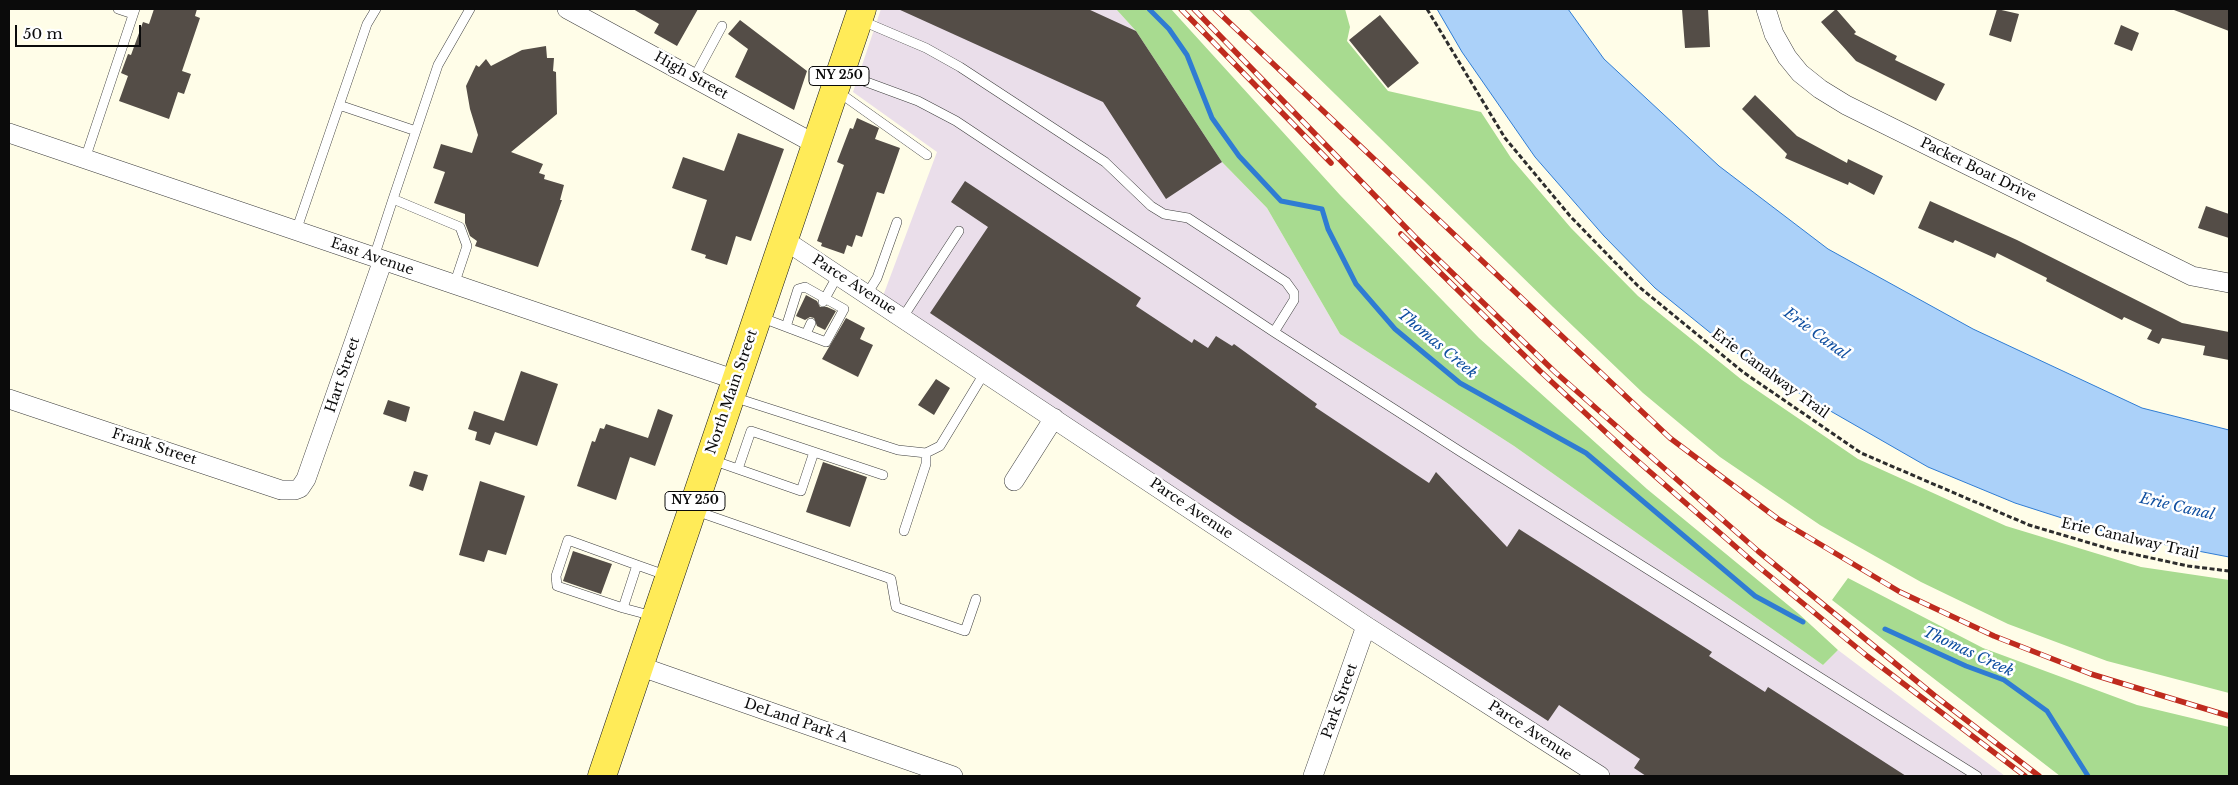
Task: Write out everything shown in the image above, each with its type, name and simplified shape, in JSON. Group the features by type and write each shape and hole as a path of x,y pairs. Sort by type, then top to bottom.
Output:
{"main road":[{"name":"North Main Street","path":"602,776 860,14"}],"street":[{"name":"High Street","path":"567,9 815,144"},
{"name":"Packet Boat Drive","path":"1766,9 1774,34 1787,57 1800,73 1820,90 2192,276 2229,283"},
{"name":"East Avenue","path":"10,138 85,159 454,284 733,388"},
{"name":"Parce Avenue","path":"784,239 1366,626 1600,776"},
{"name":"Hart Street","path":"300,488 306,479 378,259"},
{"name":"Frank Street","path":"9,399 281,490 289,491 300,488"},
{"path":"1014,481 1054,418"},
{"name":"Park Street","path":"1313,776 1366,626"},
{"name":"DeLand Park A","path":"639,666 953,776"}],"lane":[{"path":"85,159 134,11 118,9"},
{"path":"296,231 367,24 376,9"},
{"path":"378,259 393,200 438,64 470,9"},
{"path":"860,14 960,67 1105,162 1150,206 1164,214 1188,218 1286,282 1294,293 1294,300 1274,332"},
{"path":"694,78 722,26"},
{"path":"837,81 927,155"},
{"path":"837,81 918,101 956,121 1274,332 1977,776"},
{"path":"339,105 416,131"},
{"path":"393,200 460,227 467,246 454,284"},
{"path":"867,294 877,278 897,222"},
{"path":"903,317 959,231"},
{"path":"824,300 839,275"},
{"path":"758,316 826,342 844,309 824,300 805,287 798,289 786,326"},
{"path":"806,334 811,323"},
{"path":"733,388 898,450 926,453 940,446 985,372"},
{"path":"738,469 751,431 883,475"},
{"path":"709,460 800,491 814,452"},
{"path":"904,531 926,464 926,453"},
{"path":"692,510 891,578 896,607 965,631 976,599"},
{"path":"656,617 557,586 556,576 568,540 670,576"},
{"path":"623,608 637,565"}],"path":[{"name":"Erie Canalway Trail","path":"1427,9 1505,138 1570,216 1638,286 1743,372 1860,453 2029,525 2110,549 2188,566 2229,571"}],"shaded area":[{"path":"881,9 1116,9 1136,31 1222,162 1267,208 1340,334 1514,446 1823,665 1838,650 2005,776 1612,776 883,296 937,152 853,92"}],"green space":[{"path":"1116,9 1171,9 1340,195 1479,338 1647,489 1799,614 1838,650 1823,665 1514,446 1340,334 1267,208 1222,162 1136,31"},
{"path":"1248,9 1345,9 1350,27 1347,41 1388,91 1481,112 1511,158 1571,228 1638,296 1742,380 1858,459 2006,526 2141,567 2229,580 2229,693 2107,661 2008,624 1921,582 1820,525 1720,457 1643,393"},
{"path":"1848,578 1983,648 2137,705 2229,727 2229,776 2060,776 1832,600"}],"water":[{"name":"Erie Canal","path":"1437,9 1568,9 1604,59 1719,166 1828,249 1973,329 2142,408 2229,430 2229,557 2115,535 2015,503 1928,467 1766,374 1723,343 1655,288 1604,236 1535,157 1462,52"}],"building":[{"path":"154,9 197,9 195,16 200,18 182,71 191,74 184,94 178,92 169,119 119,101 128,76 121,73 128,54 131,55 143,22 149,24"},
{"path":"633,9 698,9 677,46 654,33 659,24"},
{"path":"898,9 1088,9 1136,31 1222,162 1166,199 1103,102"},
{"path":"1682,9 1708,9 1710,47 1685,48"},
{"path":"1836,9 1856,32 1854,34 1897,56 1895,60 1945,84 1936,101 1856,61 1821,22"},
{"path":"1997,9 2019,14 2011,42 1989,35"},
{"path":"2229,9 2229,31 2174,10"},
{"path":"1380,15 1419,63 1388,88 1349,40"},
{"path":"740,20 807,71 794,110 735,77 748,49 728,34"},
{"path":"2121,25 2139,33 2132,51 2114,44"},
{"path":"546,46 547,58 554,58 553,71 556,72 557,114 511,152 543,164 539,173 545,175 544,179 564,185 560,200 562,200 538,267 475,246 477,241 470,236 465,223 465,214 434,203 445,172 433,168 441,144 472,153 478,135 470,109 466,86 476,65 479,67 486,59 491,66 522,50"},
{"path":"1755,95 1797,136 1847,163 1848,159 1883,176 1874,195 1849,182 1848,185 1785,158 1787,154 1742,109"},
{"path":"857,118 879,128 875,139 900,148 884,194 877,192 862,237 856,235 852,247 847,245 844,254 821,246 822,243 817,241 844,165 837,162 850,128 853,129"},
{"path":"738,133 784,149 751,241 736,236 727,265 705,258 706,255 691,250 707,200 672,188 683,157 724,171"},
{"path":"965,181 1141,298 1136,306 1192,343 1194,339 1208,348 1216,336 1232,346 1234,344 1317,404 1315,407 1429,483 1436,472 1507,547 1519,529 1712,652 1709,656 1765,692 1768,687 1906,776 1646,776 1634,768 1640,759 1559,705 1548,721 1239,520 930,313 988,227 951,202"},
{"path":"1930,201 2017,240 2182,323 2229,332 2229,360 2203,355 2205,346 2162,338 2159,344 2147,339 2152,330 2124,317 2122,320 2046,281 2047,278 1997,253 1995,258 1955,240 1953,243 1918,228"},
{"path":"2206,206 2229,214 2229,238 2198,228"},
{"path":"806,295 817,301 820,307 827,307 836,311 825,330 817,326 814,318 810,317 805,320 796,316"},
{"path":"846,318 865,328 860,339 873,345 858,377 822,359"},
{"path":"521,371 558,384 537,446 495,432 490,445 475,440 477,432 468,429 474,411 504,421"},
{"path":"936,379 950,388 934,415 918,405"},
{"path":"388,400 410,407 406,422 383,414"},
{"path":"658,409 673,415 655,466 630,457 616,500 577,486 592,441 595,442 600,428 604,429 606,424 648,438"},
{"path":"823,462 867,477 850,527 806,512"},
{"path":"414,471 428,475 423,491 409,486"},
{"path":"480,481 525,496 506,555 488,550 484,562 459,555"},
{"path":"573,551 612,564 601,594 563,581"}],"waterway":[{"name":"Thomas Creek","path":"1149,9 1169,29 1187,55 1212,118 1239,156 1281,201 1322,209 1328,229 1356,284 1395,329 1460,383 1586,453 1755,596 1803,622"},
{"name":"Thomas Creek","path":"1885,629 1966,666 2004,680 2047,711 2088,776"}],"railway":[{"path":"1181,9 1331,163"},
{"path":"1194,9 1414,236 1555,372 1758,551 1935,696 2039,776"},
{"path":"1215,9 1670,438 1778,519 1900,592 1994,636 2091,674 2229,716"},
{"path":"1401,234 1540,371 1625,450 1760,568 1867,656 2025,776"}]}
